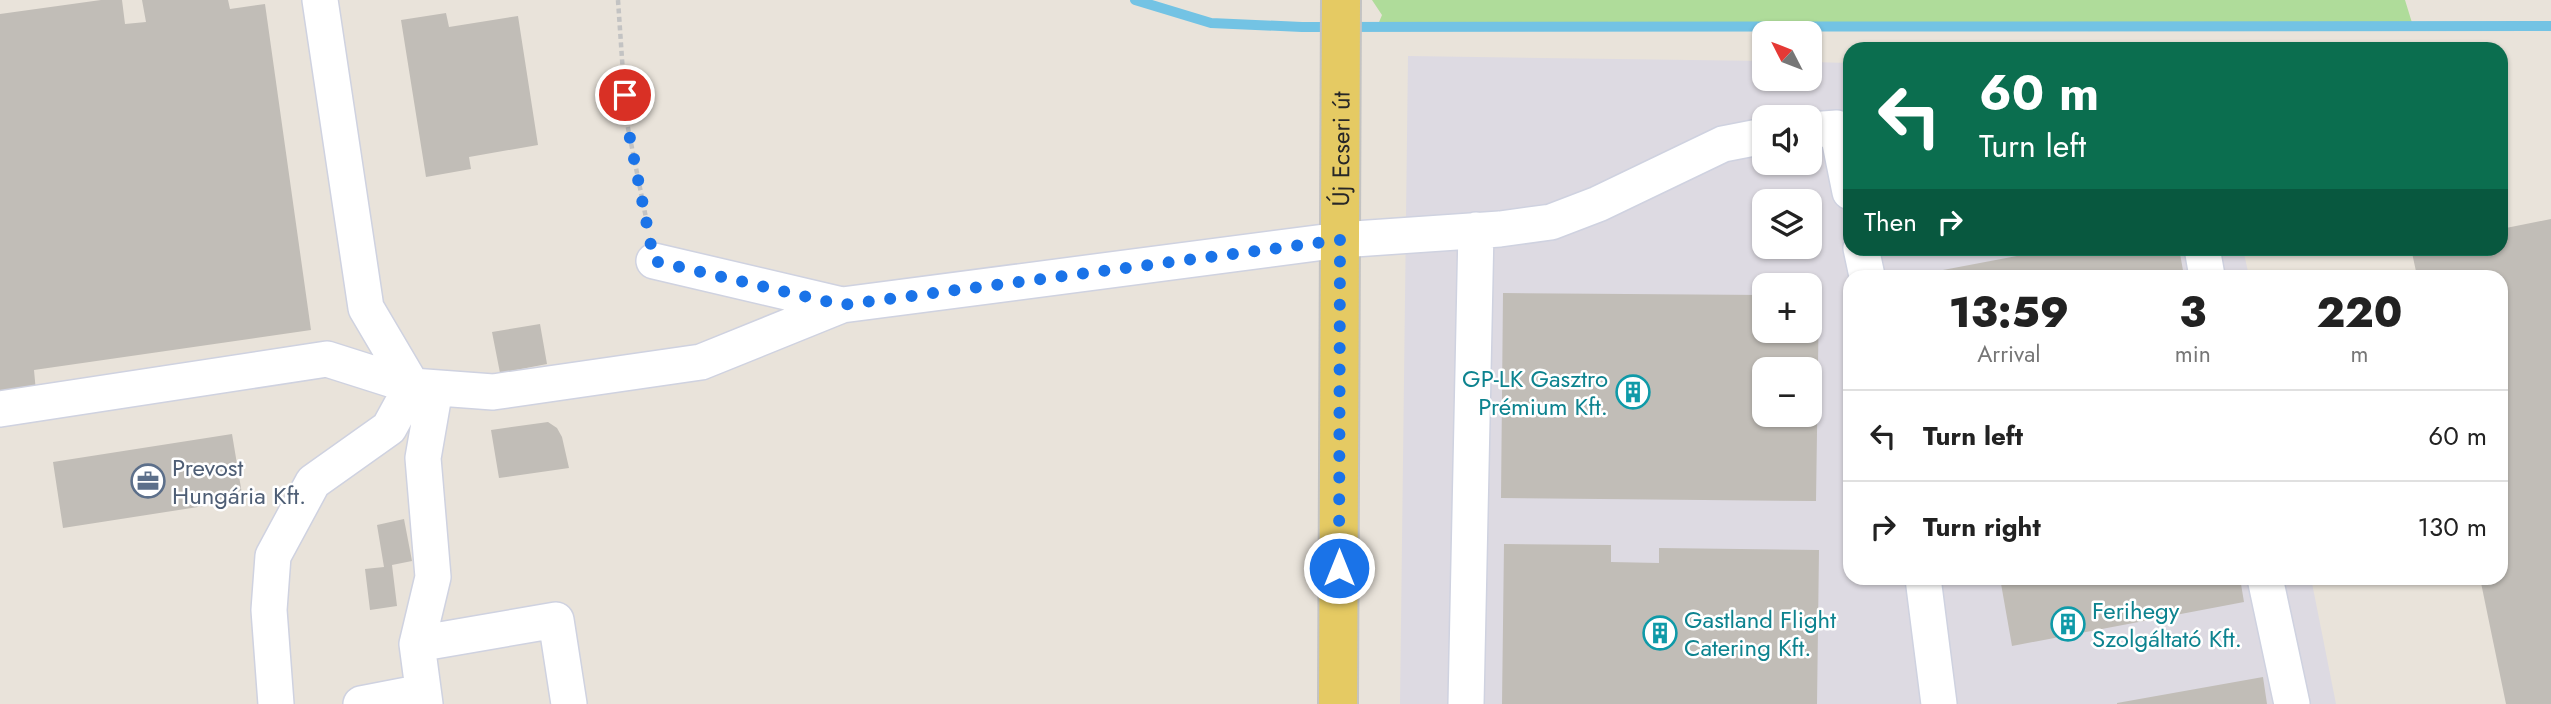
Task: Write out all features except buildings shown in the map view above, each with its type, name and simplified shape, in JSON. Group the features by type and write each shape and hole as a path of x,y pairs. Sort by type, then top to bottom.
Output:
{"main road":[{"name":"Új Ecseri út","path":"1338,704 1340,0"}],"lane":[{"path":"320,0 366,308 424,387 423,458 433,577 416,644 424,698 361,704"},
{"path":"1832,128 1843,167"},
{"path":"0,409 327,359 424,387 493,392 701,362 842,305 1340,240 1551,222 1598,204 1723,144 1752,138"},
{"path":"1466,704 1476,230"},
{"path":"654,261 842,305"},
{"path":"276,704 269,610 273,556 313,482 389,428 424,387"},
{"path":"1924,585 1939,704"},
{"path":"2266,585 2292,704"},
{"path":"416,644 556,620 569,704"}],"path":[{"path":"618,0 626,118 654,261"}],"shaded area":[{"path":"1408,56 1752,61 1752,91 1822,91 1822,62 1843,63 1843,256 2245,256 2248,270 1843,270 1843,585 2312,585 2336,704 1400,704"}],"green space":[{"path":"1372,0 2405,0 2413,26 1822,27 1822,21 1752,21 1752,27 1377,27 1382,15"}],"waterway":[{"path":"1135,0 1211,23 1302,27 2551,26"}],"place":[{"name":"GP-LK Gasztro Prémium Kft.","path":"1633,392"},
{"name":"Prevost Hungária Kft.","path":"148,481"},
{"name":"Ferihegy Szolgáltató Kft.","path":"2068,624"},
{"name":"Gastland Flight Catering Kft.","path":"1660,633"}],"route":[{"path":"625,95 626,118 654,261 842,305 1340,240 1339,568"}]}
